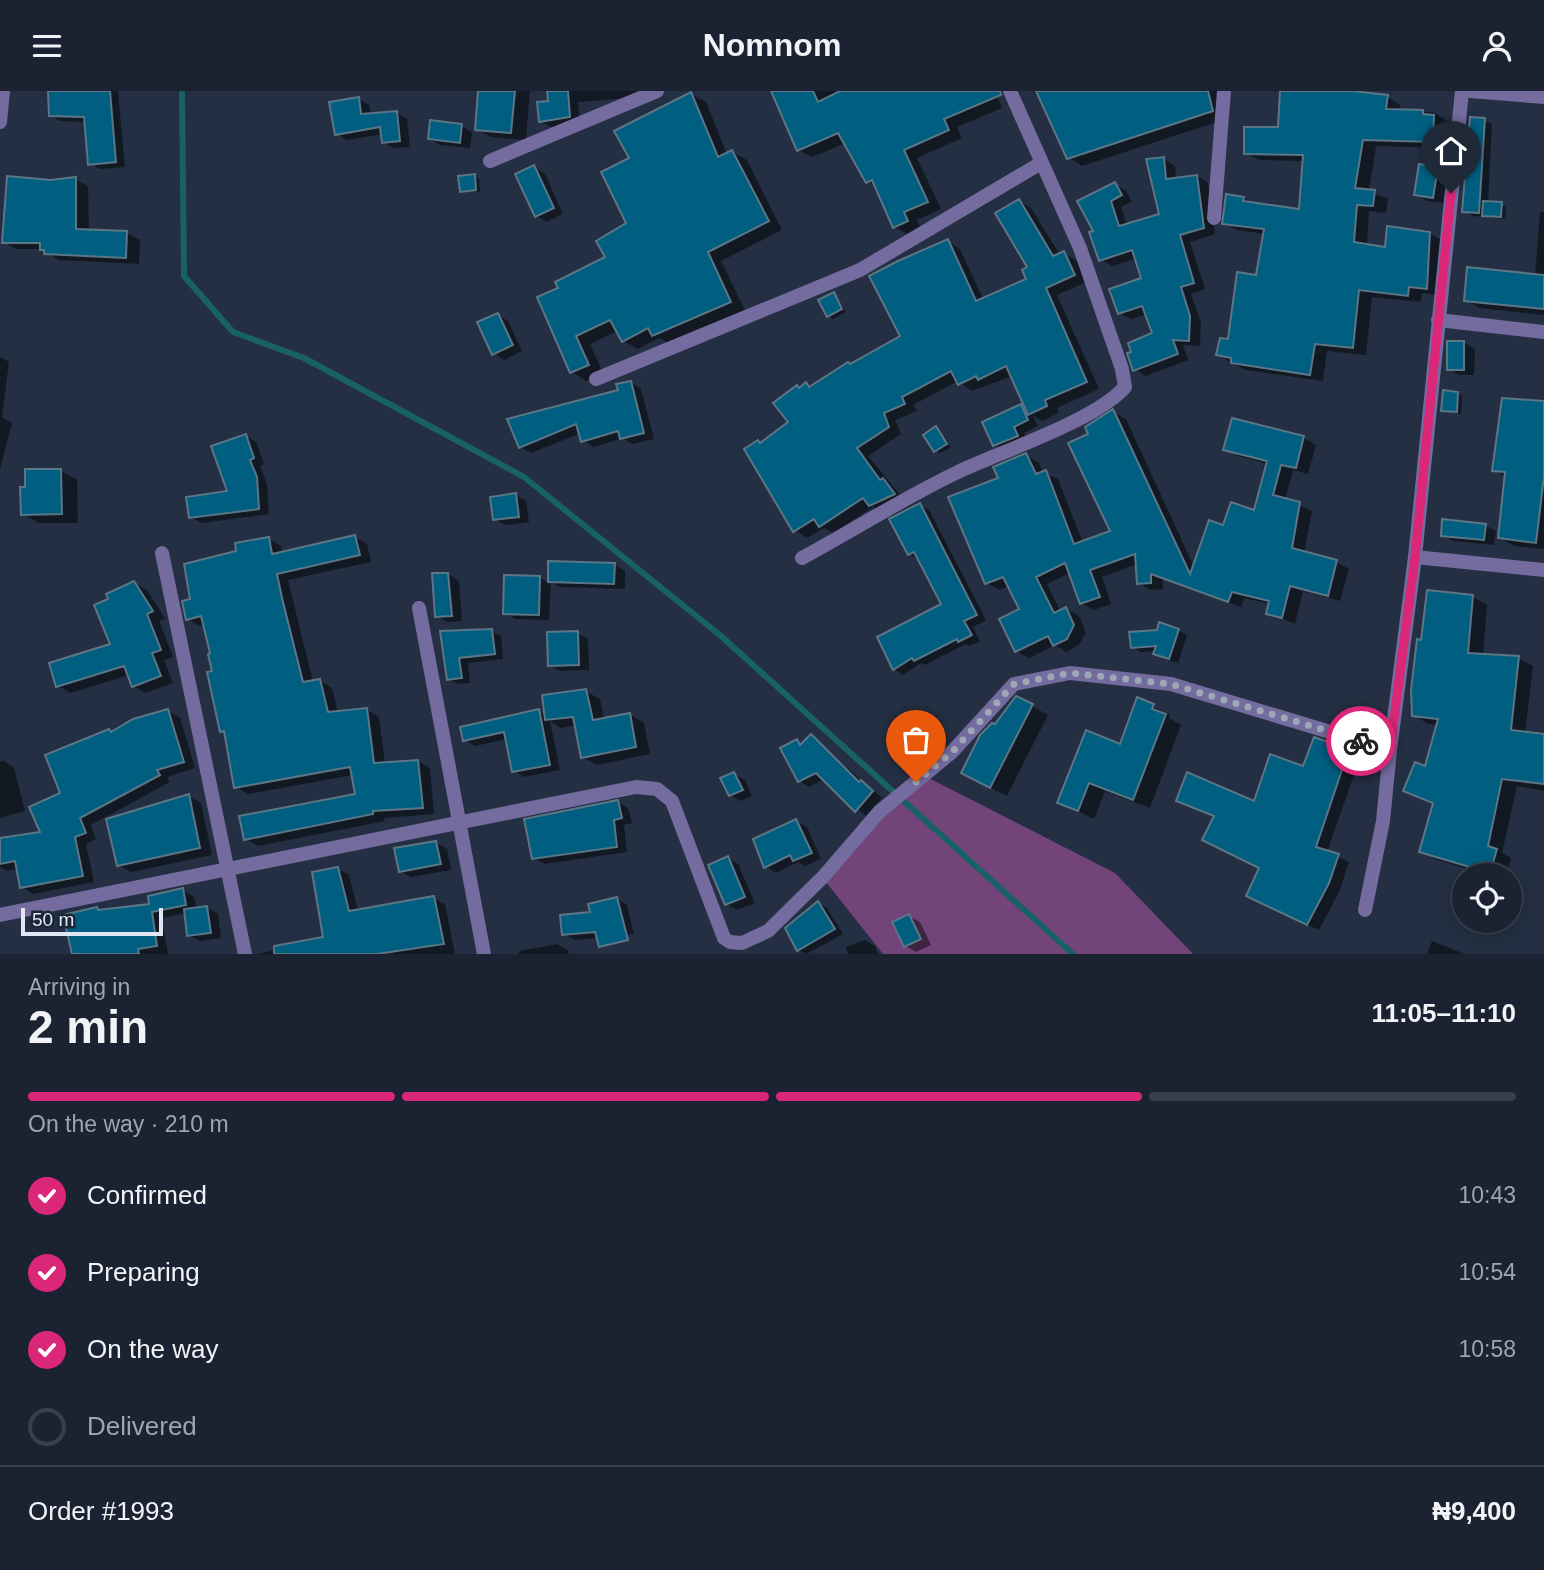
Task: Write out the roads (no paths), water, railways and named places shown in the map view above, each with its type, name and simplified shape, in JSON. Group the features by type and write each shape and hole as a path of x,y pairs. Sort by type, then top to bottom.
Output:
{"street":[{"path":"0,122 3,91"},
{"path":"490,161 657,91"},
{"path":"802,558 957,473 1030,441 1114,399 1125,387 1122,369 1080,248 1010,91"},
{"path":"1214,218 1224,91"},
{"path":"1365,910 1383,821 1415,557 1462,91"},
{"path":"1470,91 1544,97"},
{"path":"596,379 860,269 1041,163"},
{"path":"1438,320 1544,332"},
{"path":"162,553 244,954"},
{"path":"1415,557 1544,570"},
{"path":"419,608 484,954"},
{"path":"0,915 636,787 657,789 671,801 724,938 742,943 768,931 823,877 880,813 952,752 1014,684 1070,673 1171,684 1390,750"}],"waterway":[{"path":"182,91 184,276 233,332 304,358 524,477 721,636 1073,954"}]}
